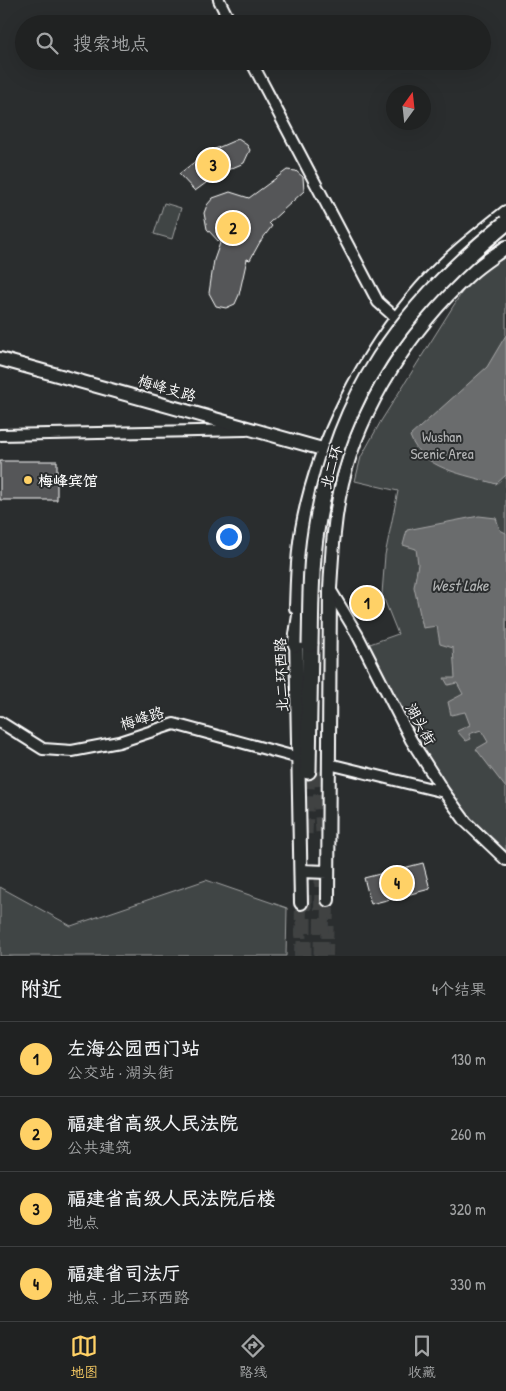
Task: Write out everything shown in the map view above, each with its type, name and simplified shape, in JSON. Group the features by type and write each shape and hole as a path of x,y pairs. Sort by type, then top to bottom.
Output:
{"highway":[{"name":"北二环","path":"319,768 308,644 316,531 327,478 341,434 361,390 387,345 410,315 443,277 506,223"},
{"name":"北二环","path":"308,644 325,533 336,481 352,435 370,394 394,350 417,321 481,255 506,234"},
{"path":"308,644 304,587 316,531"}],"main road":[{"name":"北二环西路","path":"301,903 298,837 299,758 308,644 297,578 302,528 325,450 355,381 397,319 422,287 468,242 506,212"},
{"path":"328,900 327,872 330,840 319,768 333,542 342,483 350,458 373,403 400,355 448,296 471,273 506,247"},
{"name":"梅峰支路","path":"0,359 325,450"},
{"path":"325,450 350,458"},
{"path":"301,871 327,872"}],"street":[{"path":"219,0 227,15"},
{"path":"256,70 378,302 397,319"},
{"path":"0,435 256,430"},
{"name":"湖头街","path":"330,589 357,634 411,740 444,792 466,822 506,860"},
{"name":"梅峰路","path":"0,722 43,749 72,751 119,742 174,724 299,758"},
{"path":"319,768 444,792"}],"green space":[{"path":"164,203 181,208 172,239 154,234"},
{"name":"Wushan Scenic Area","path":"506,253 506,859 466,818 445,787 367,645 398,634 382,594 385,555 398,491 355,481 361,457 381,421 469,281"},
{"path":"206,880 287,908 286,956 0,956 0,887 71,926"}],"water":[{"path":"506,335 506,475 496,484 446,469 434,463 416,447 410,436 487,367"},
{"name":"West Lake","path":"479,516 496,518 500,530 506,533 506,788 476,749 488,742 481,730 469,734 471,739 466,741 457,731 470,725 465,712 451,715 448,702 463,694 457,683 448,685 444,678 455,678 453,648 440,644 437,626 423,628 414,587 418,564 416,549 403,545 407,530"}],"building":[{"path":"238,139 247,145 250,150 244,163 218,174 195,191 179,174 206,153"},
{"path":"287,170 296,171 303,177 304,191 269,223 272,226 250,260 247,259 239,295 235,304 226,308 216,306 209,293 214,260 220,243 207,229 204,213 207,205 213,198 230,192 249,198"},
{"name":"梅峰宾馆","path":"0,461 57,461 57,500 0,500"},
{"path":"423,863 430,889 371,904 364,878"}],"tunnel":[{"path":"305,834 308,771"},
{"path":"319,771 323,832"},
{"path":"321,956 322,878"},
{"path":"304,890 304,956"},
{"path":"327,956 328,900"},
{"path":"300,956 301,903"}],"place":[{"name":"福建省高级人民法院后楼","path":"213,165"},
{"name":"福建省高级人民法院","path":"233,228"},
{"name":"梅峰宾馆","path":"28,480"},
{"name":"左海公园西门站","path":"367,603"},
{"name":"福建省司法厅","path":"397,883"}]}
